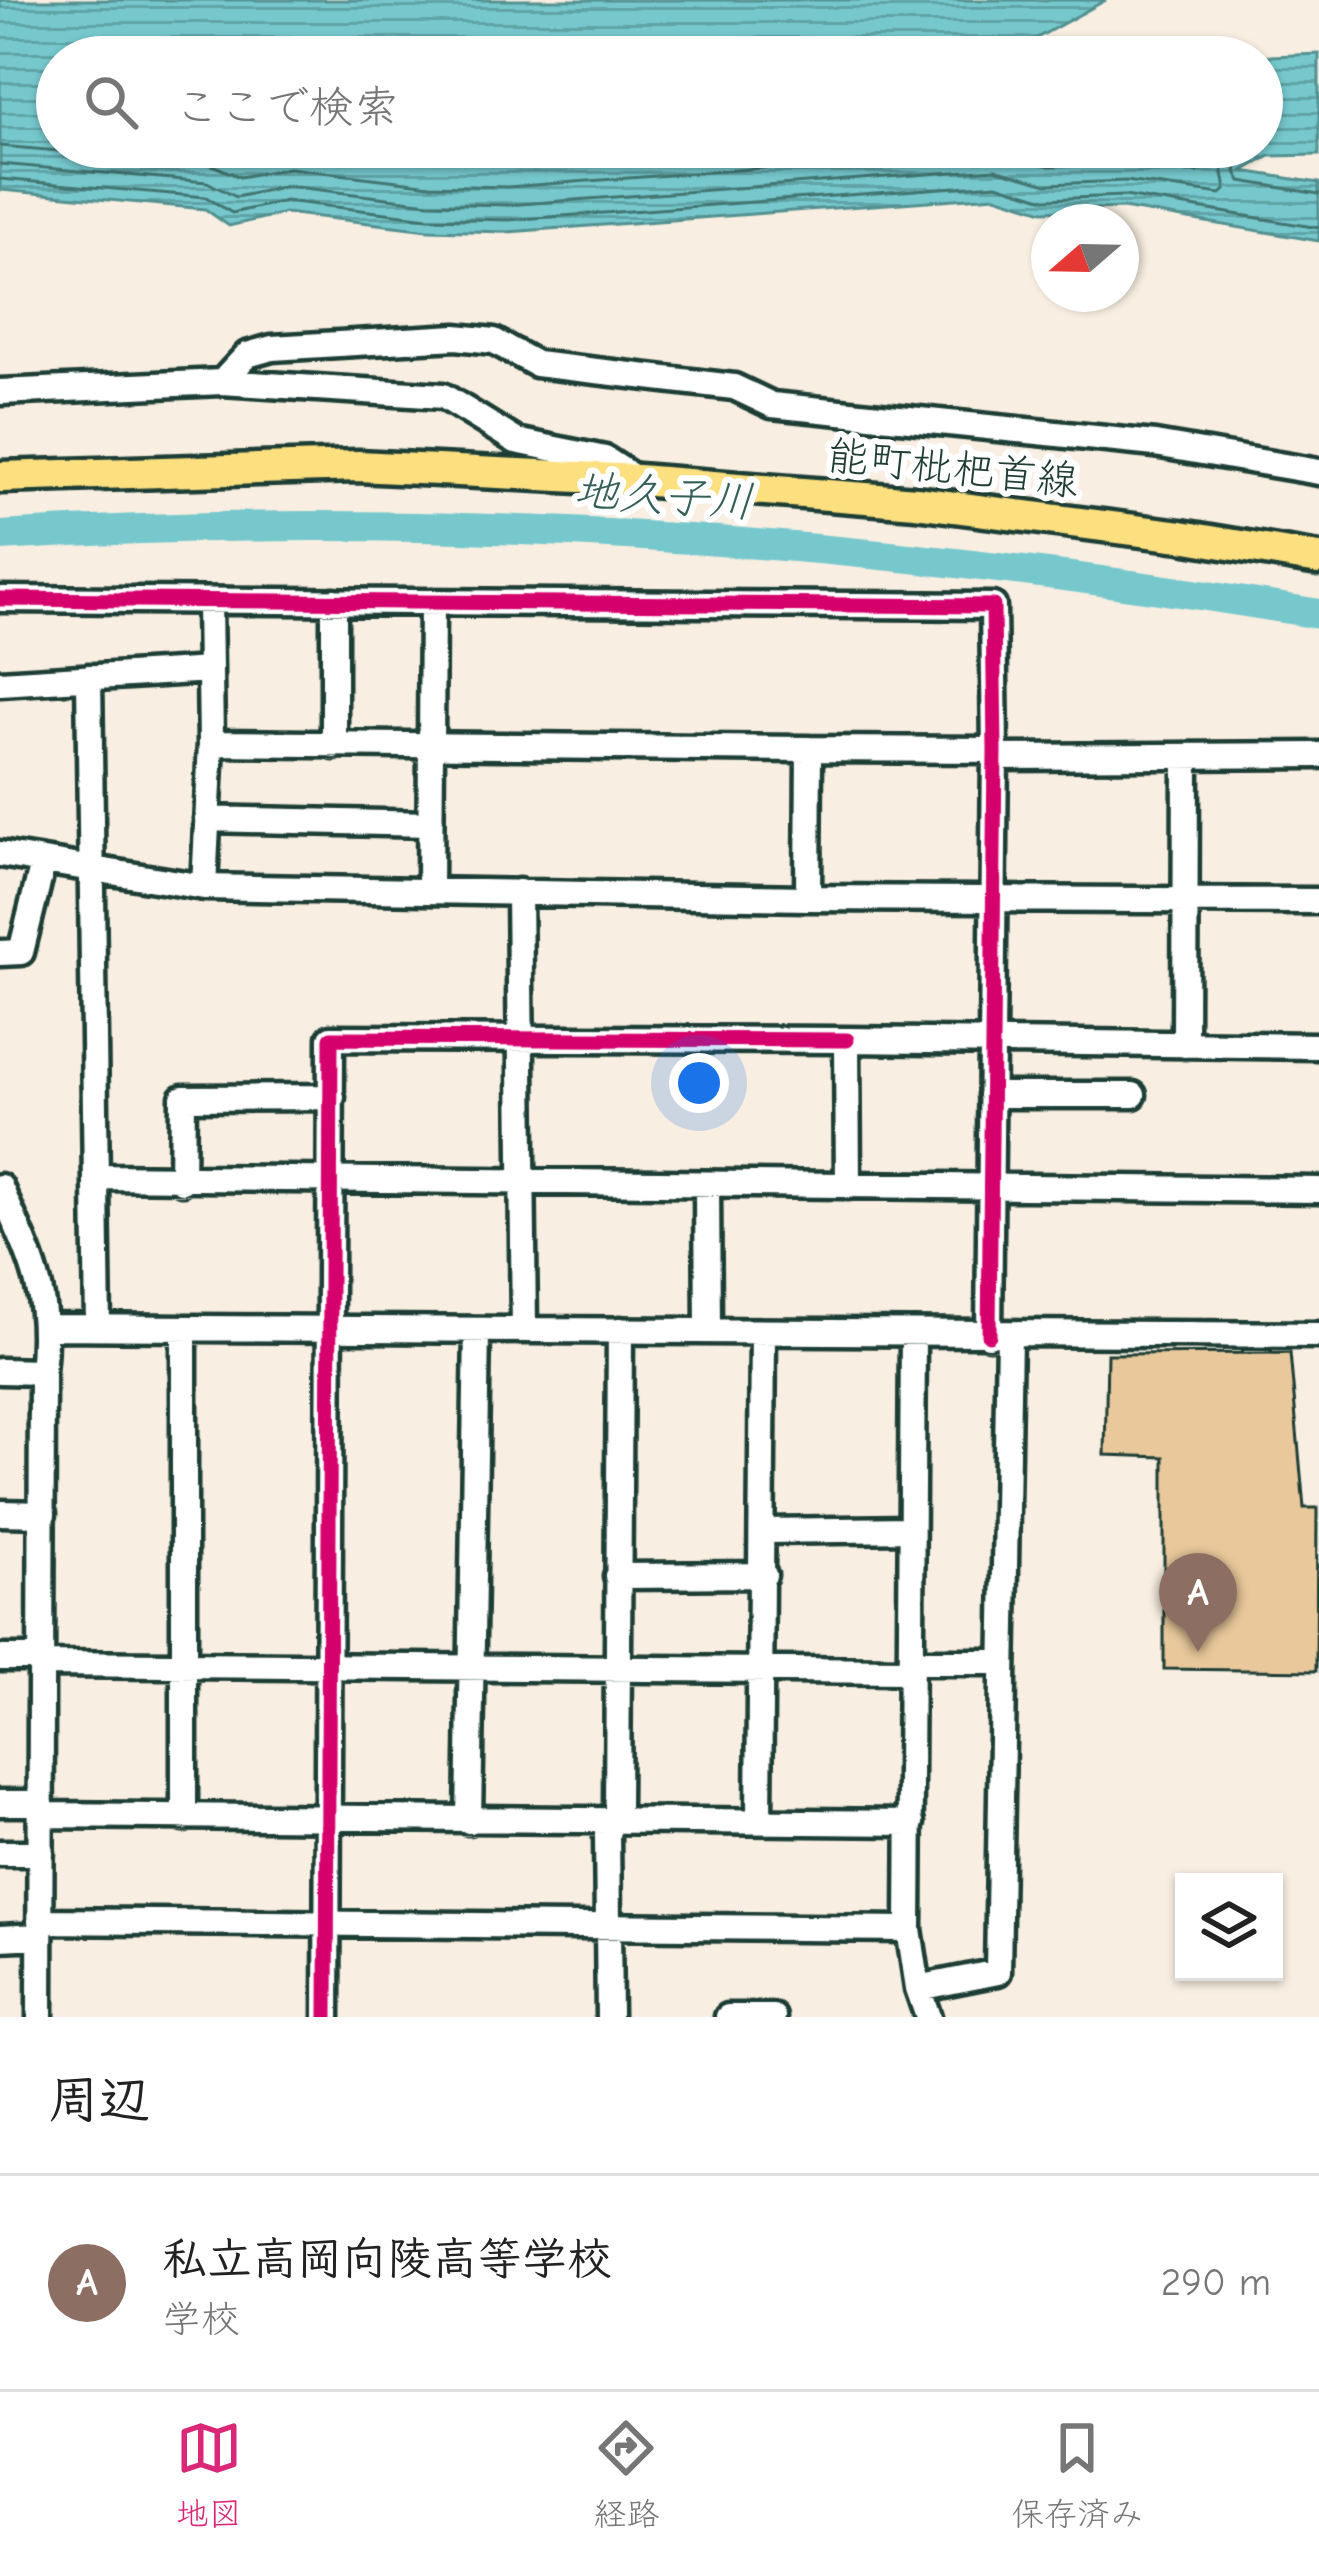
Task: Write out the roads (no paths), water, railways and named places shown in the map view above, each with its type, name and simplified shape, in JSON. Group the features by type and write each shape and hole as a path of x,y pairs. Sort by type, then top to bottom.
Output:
{"main road":[{"name":"能町枇杷首線","path":"0,477 358,466 638,480 916,502 1319,559"}],"street":[{"path":"222,382 247,355 272,348 455,337 494,341 536,364 734,386 772,405 1155,444 1319,472"},
{"path":"0,392 222,382 443,396 516,441 605,459 638,480"},
{"path":"0,599 993,606 991,1095 1003,1662 998,1972 918,1988"},
{"path":"204,887 211,743 209,601"},
{"path":"334,602 334,746"},
{"path":"430,889 432,602"},
{"path":"0,683 210,670"},
{"path":"89,677 98,1327"},
{"path":"211,743 1319,755"},
{"path":"808,898 809,749"},
{"path":"1186,756 1186,1045"},
{"path":"207,819 430,824"},
{"path":"0,854 204,887 1319,901"},
{"path":"0,953 21,952 43,863"},
{"path":"519,892 524,1330"},
{"path":"327,2017 331,1038 1319,1046"},
{"path":"847,1040 848,1186"},
{"path":"991,1095 1133,1095"},
{"path":"182,1180 183,1098 332,1097"},
{"path":"98,1177 1319,1190"},
{"path":"707,1185 708,1331"},
{"path":"0,1187 38,1276 47,1327 42,1372 40,2017"},
{"path":"47,1327 1319,1335"},
{"path":"184,1328 184,1818"},
{"path":"469,1821 477,1330"},
{"path":"609,2017 607,1833 616,1810 620,1330"},
{"path":"759,1820 763,1332"},
{"path":"913,1334 909,1928 918,1988 928,2017"},
{"path":"0,1371 42,1372"},
{"path":"0,1514 43,1514"},
{"path":"764,1531 911,1529"},
{"path":"617,1576 764,1575"},
{"path":"0,1658 183,1665 763,1672 1003,1662"},
{"path":"0,1803 184,1818 911,1823"},
{"path":"0,1853 40,1853"},
{"path":"0,1938 39,1928 327,1924 909,1928"},
{"path":"728,2017 773,2017"}],"water":[{"path":"0,0 1106,0 1040,36 36,36 36,168 1248,168 1243,171 1319,183 1319,241 1139,211 1139,204 1031,207 996,196 508,232 428,230 285,213 229,226 205,209 0,190"},
{"path":"1319,54 1319,155 1283,156 1283,55"}],"waterway":[{"name":"地久子川","path":"0,536 331,526 661,537 991,567 1319,614"}],"place":[{"name":"私立高岡向陵高等学校","path":"1198,1652"}]}
